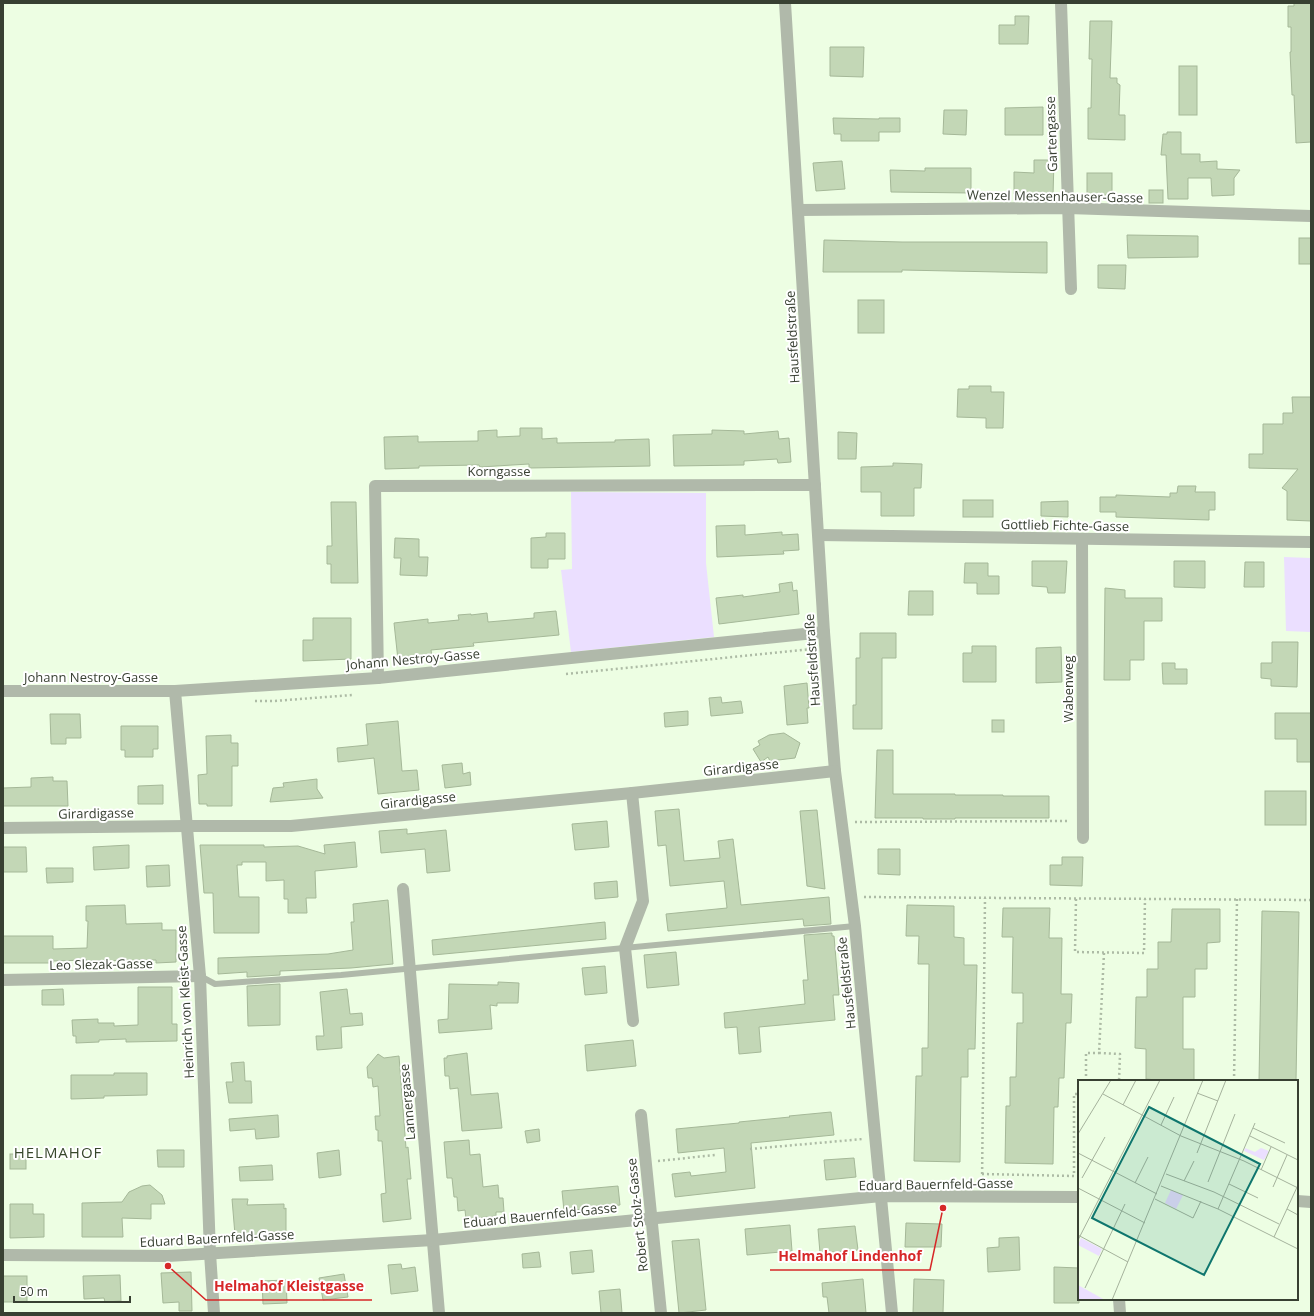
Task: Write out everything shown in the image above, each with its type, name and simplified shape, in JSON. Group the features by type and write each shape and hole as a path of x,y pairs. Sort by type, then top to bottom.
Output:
{"street":[{"name":"Hausfeldstraße","path":"785,3 824,632 835,771 855,926 892,1313"},
{"name":"Gartengasse","path":"1061,3 1071,289"},
{"name":"Wenzel Messenhauser-Gasse","path":"798,210 1068,208 1311,216"},
{"name":"Korngasse","path":"378,678 376,486 815,485"},
{"name":"Gottlieb Fichte-Gasse","path":"819,535 1311,542"},
{"name":"Wabenweg","path":"1082,539 1083,838"},
{"name":"Johann Nestroy-Gasse","path":"3,691 175,691 378,678 824,632"},
{"name":"Heinrich von Kleist-Gasse","path":"175,691 200,976 210,1253 214,1313"},
{"name":"Girardigasse","path":"3,828 291,826 632,793 835,771"},
{"path":"632,793 643,901 625,948 633,1021"},
{"name":"Lannergasse","path":"403,889 439,1313"},
{"name":"Leo Slezak-Gasse","path":"3,980 200,976"},
{"name":"Robert Stolz-Gasse","path":"641,1115 661,1313"},
{"name":"Eduard Bauernfeld-Gasse","path":"3,1255 168,1256 432,1240 881,1196 1078,1198"},
{"path":"1298,1201 1311,1202"},
{"path":"1119,1300 1120,1313"}],"lane":[{"path":"200,976 215,984 341,975 855,926"}],"path":[{"path":"842,822 1083,821"},
{"path":"851,897 1311,900"},
{"path":"982,1196 985,898"},
{"path":"1076,899 1075,952 1104,953 1144,953 1145,899"},
{"path":"1234,1080 1237,900"},
{"path":"1099,1053 1104,953"},
{"path":"1086,1080 1086,1053 1120,1054 1119,1080"},
{"path":"982,1174 1074,1176 1074,1094 1078,1094"},
{"path":"750,1149 876,1138"},
{"path":"646,1162 715,1155"}],"shaded area":[{"path":"571,492 706,493 706,563 714,637 571,652 561,570 572,569"},
{"path":"1284,557 1311,558 1311,632 1286,631"}],"building":[{"path":"1294,3 1311,3 1311,142 1296,143 1290,52 1291,27 1288,27 1288,6 1294,6"},
{"path":"1015,16 1029,16 1028,44 999,44 999,25 1015,25"},
{"path":"1090,21 1112,21 1110,78 1117,78 1117,83 1120,85 1119,115 1125,115 1125,140 1088,139 1088,108 1091,108 1092,59 1089,59"},
{"path":"830,47 864,47 863,77 830,76"},
{"path":"1179,66 1197,66 1197,115 1179,115"},
{"path":"1043,107 1043,135 1005,135 1005,108"},
{"path":"944,110 967,110 966,135 943,134"},
{"path":"833,118 900,118 900,132 879,132 879,141 841,141 841,134 834,134"},
{"path":"1167,132 1181,132 1181,154 1200,154 1200,162 1217,161 1217,169 1240,170 1234,178 1234,195 1212,196 1211,178 1188,178 1188,199 1168,199 1166,155 1161,155 1163,134 1167,134"},
{"path":"1034,160 1054,160 1053,196 1014,194 1014,172 1034,173"},
{"path":"842,161 845,189 816,191 813,163"},
{"path":"925,168 971,168 971,193 891,192 890,170 925,171"},
{"path":"1087,173 1112,173 1112,195 1087,195"},
{"path":"1149,190 1163,190 1163,203 1149,203"},
{"path":"1127,235 1198,236 1198,257 1128,258"},
{"path":"1299,238 1311,238 1311,264 1299,264"},
{"path":"824,240 902,242 1047,242 1047,273 902,270 902,272 823,272"},
{"path":"1098,265 1126,265 1125,289 1098,288"},
{"path":"858,300 884,300 884,333 858,333"},
{"path":"969,386 991,386 991,392 1004,392 1003,428 986,428 986,418 957,417 958,389 969,389"},
{"path":"1292,397 1311,397 1311,521 1287,520 1287,491 1282,488 1298,469 1249,468 1249,454 1263,454 1263,424 1283,424 1283,413 1293,413"},
{"path":"520,428 542,428 542,439 557,438 557,443 615,442 615,440 649,439 650,466 529,468 529,464 480,467 479,465 419,466 419,468 385,469 384,437 418,436 418,442 478,441 478,431 497,430 497,437 520,436"},
{"path":"712,430 744,431 744,434 778,431 779,439 789,438 791,462 778,463 777,459 744,461 744,465 674,466 673,435 712,434"},
{"path":"838,432 857,433 856,459 838,459"},
{"path":"893,463 922,464 921,488 914,488 914,516 881,516 881,492 861,492 861,467 893,466"},
{"path":"1178,486 1196,486 1195,492 1215,492 1215,510 1209,510 1209,520 1116,517 1116,512 1100,512 1100,497 1116,497 1116,495 1170,497 1170,493 1177,493"},
{"path":"963,500 993,500 993,517 963,517"},
{"path":"1068,501 1068,517 1041,516 1041,502"},
{"path":"331,502 356,502 358,583 331,583 331,564 327,564 327,546 332,546"},
{"path":"745,525 745,535 782,532 782,535 798,534 799,550 783,551 784,554 717,557 716,526"},
{"path":"546,533 565,533 565,559 548,559 548,568 531,568 531,538 546,537"},
{"path":"395,538 419,539 419,557 428,557 427,576 400,575 401,558 394,558"},
{"path":"1032,561 1067,561 1065,593 1048,593 1047,587 1032,586"},
{"path":"1174,561 1205,561 1205,588 1174,587"},
{"path":"1245,562 1264,562 1264,587 1244,587"},
{"path":"965,563 988,563 988,576 999,576 999,594 977,594 977,583 964,583"},
{"path":"792,582 793,591 797,590 799,614 719,624 716,598 743,595 743,597 780,592 779,584"},
{"path":"1105,588 1125,590 1125,598 1162,598 1162,621 1144,621 1144,660 1130,660 1130,680 1104,680"},
{"path":"909,591 933,591 933,615 908,615"},
{"path":"556,611 559,635 473,643 474,646 431,650 432,657 398,660 394,623 428,619 428,623 459,620 458,615 487,613 488,622 534,618 534,613"},
{"path":"313,618 351,618 351,659 303,661 303,640 313,640"},
{"path":"860,633 896,633 896,658 882,658 882,729 853,729 853,705 856,705 856,658 860,658"},
{"path":"1272,642 1298,642 1297,687 1271,686 1271,679 1261,678 1261,663 1272,663"},
{"path":"972,646 996,646 996,682 963,682 963,653 972,653"},
{"path":"1061,647 1062,682 1036,683 1036,648"},
{"path":"1162,663 1175,663 1175,669 1187,669 1187,684 1163,684"},
{"path":"807,683 809,708 807,708 808,723 787,725 784,686"},
{"path":"721,697 722,703 741,701 743,713 711,716 709,698"},
{"path":"688,711 688,725 665,727 664,713"},
{"path":"1275,713 1311,713 1311,762 1297,762 1297,739 1275,739"},
{"path":"50,714 80,714 81,738 66,738 66,744 51,744"},
{"path":"992,720 1004,720 1004,732 992,732"},
{"path":"398,721 402,771 417,770 419,790 378,794 374,758 338,762 337,748 368,745 366,724"},
{"path":"121,726 158,726 158,749 153,749 153,757 125,757 125,750 121,750"},
{"path":"784,733 800,743 795,758 770,761 768,757 761,762 753,749 760,745 758,741 769,735"},
{"path":"231,735 231,743 238,743 238,766 232,766 232,806 207,806 207,804 199,804 198,775 207,774 206,736"},
{"path":"877,750 893,750 893,794 1049,796 1049,818 875,818"},
{"path":"462,763 463,774 470,772 471,785 445,788 442,765"},
{"path":"53,777 53,781 67,781 68,806 3,806 3,788 31,787 31,778"},
{"path":"317,779 317,789 323,798 270,802 273,788 284,787 283,783"},
{"path":"163,785 163,804 138,804 138,786"},
{"path":"1265,791 1306,791 1306,825 1265,825"},
{"path":"679,809 684,861 720,858 718,841 733,839 741,905 829,897 831,924 804,926 803,919 668,931 666,914 727,908 724,881 670,886 666,845 658,846 655,811"},
{"path":"817,810 825,889 807,886 800,811"},
{"path":"607,821 609,847 575,850 572,824"},
{"path":"407,829 407,834 446,830 450,871 427,873 425,849 381,853 379,831"},
{"path":"355,842 357,867 315,871 316,898 306,898 307,913 288,913 288,899 284,899 284,880 266,881 266,862 242,862 242,865 237,865 239,897 259,897 259,933 214,933 213,893 204,893 200,845 264,845 264,847 298,846 325,854 324,845"},
{"path":"129,845 129,868 94,870 93,847"},
{"path":"3,847 26,847 27,872 3,872"},
{"path":"878,849 900,849 900,875 878,874"},
{"path":"1062,857 1083,857 1082,886 1050,885 1050,865 1062,865"},
{"path":"169,865 170,886 147,887 146,866"},
{"path":"46,868 73,868 73,882 47,883"},
{"path":"617,881 618,897 595,899 594,883"},
{"path":"388,900 393,964 351,968 280,971 280,975 247,977 247,972 218,974 218,958 328,954 353,950 351,922 354,922 353,904"},
{"path":"125,905 126,924 162,923 162,930 176,930 176,962 156,963 156,960 87,960 53,961 53,963 3,963 3,936 53,936 53,949 87,948 88,921 86,921 86,906"},
{"path":"907,905 954,906 954,937 964,938 964,965 977,965 975,1049 968,1049 968,1077 961,1077 960,1162 914,1161 916,1076 922,1076 922,1048 928,1048 929,964 918,964 919,936 906,936"},
{"path":"1003,908 1050,908 1049,938 1062,938 1061,994 1072,994 1071,1023 1066,1023 1064,1078 1059,1078 1058,1107 1054,1107 1053,1164 1005,1163 1006,1106 1010,1106 1010,1077 1016,1077 1017,1023 1023,1023 1023,993 1012,993 1013,937 1002,937"},
{"path":"1172,909 1220,909 1220,942 1207,943 1207,969 1195,969 1195,997 1183,997 1183,1049 1194,1049 1194,1080 1146,1079 1146,1049 1135,1048 1136,997 1147,997 1147,969 1158,969 1158,942 1171,942"},
{"path":"1262,911 1299,912 1296,1080 1259,1080"},
{"path":"605,922 606,939 433,955 432,940"},
{"path":"832,933 832,936 834,936 839,995 833,995 835,1020 759,1027 761,1052 739,1054 737,1027 725,1028 724,1013 805,1004 803,980 808,980 804,935"},
{"path":"676,952 679,985 647,988 644,955"},
{"path":"605,966 607,993 585,995 582,968"},
{"path":"498,982 519,983 518,1003 497,1003 497,1006 490,1005 492,1029 439,1033 438,1020 448,1019 449,984 498,985"},
{"path":"280,984 280,1025 248,1026 247,986"},
{"path":"138,987 172,987 172,1024 177,1024 177,1041 126,1042 126,1039 76,1043 76,1036 73,1036 72,1020 98,1019 98,1023 114,1023 114,1026 138,1025"},
{"path":"63,989 64,1005 42,1005 42,990"},
{"path":"347,989 350,1014 362,1013 363,1025 341,1027 342,1048 317,1050 316,1036 324,1036 320,992"},
{"path":"633,1040 636,1066 587,1071 585,1045"},
{"path":"467,1053 471,1095 498,1093 502,1128 462,1131 458,1088 450,1089 449,1076 445,1076 444,1058 447,1058 447,1056"},
{"path":"378,1054 384,1058 399,1056 406,1148 408,1147 411,1179 407,1179 411,1219 383,1222 381,1194 386,1193 382,1141 378,1141 378,1130 376,1130 375,1116 380,1116 378,1086 373,1087 372,1078 368,1078 367,1067"},
{"path":"244,1062 245,1081 251,1081 252,1103 229,1103 226,1082 233,1082 231,1063"},
{"path":"114,1073 147,1073 147,1095 104,1096 104,1098 71,1099 71,1075 114,1075"},
{"path":"831,1112 834,1135 751,1143 755,1188 675,1197 672,1174 690,1172 691,1176 726,1172 724,1148 678,1153 676,1129"},
{"path":"278,1115 279,1137 256,1139 255,1129 230,1131 229,1119"},
{"path":"539,1129 540,1141 527,1143 525,1131"},
{"path":"469,1140 470,1155 480,1154 483,1187 498,1185 499,1198 503,1198 504,1212 496,1212 496,1216 466,1219 465,1210 458,1211 457,1197 454,1197 452,1178 447,1178 444,1142"},
{"path":"157,1150 184,1150 184,1167 158,1167"},
{"path":"339,1150 341,1175 319,1178 317,1153"},
{"path":"10,1154 26,1154 26,1169 10,1169"},
{"path":"854,1158 856,1177 826,1180 824,1160"},
{"path":"272,1165 273,1180 240,1181 239,1167"},
{"path":"150,1185 162,1195 165,1204 151,1204 151,1219 122,1218 123,1237 82,1237 82,1203 122,1202 129,1192 142,1186"},
{"path":"618,1186 620,1205 564,1211 562,1191"},
{"path":"232,1199 248,1199 247,1205 284,1204 284,1209 286,1208 286,1235 235,1235"},
{"path":"10,1204 33,1204 33,1214 44,1214 44,1237 10,1238"},
{"path":"906,1223 942,1224 941,1247 905,1247"},
{"path":"790,1225 792,1251 747,1255 745,1229"},
{"path":"855,1226 858,1250 820,1253 818,1229"},
{"path":"1019,1237 1020,1270 988,1272 987,1248 999,1247 999,1238"},
{"path":"699,1239 706,1310 679,1313 672,1241"},
{"path":"592,1250 594,1272 572,1274 570,1252"},
{"path":"539,1252 541,1267 523,1268 522,1254"},
{"path":"401,1264 402,1269 415,1267 418,1291 391,1294 388,1265"},
{"path":"1054,1267 1078,1268 1079,1303 1054,1303"},
{"path":"191,1272 192,1311 179,1311 179,1302 163,1303 161,1273"},
{"path":"344,1274 348,1297 323,1300 319,1278"},
{"path":"120,1275 121,1301 105,1302 104,1298 84,1299 83,1276"},
{"path":"3,1276 27,1276 27,1302 3,1302"},
{"path":"863,1279 866,1313 829,1313 827,1297 823,1297 822,1283"},
{"path":"914,1279 944,1280 943,1313 913,1313"},
{"path":"286,1280 287,1303 263,1304 262,1281"},
{"path":"620,1289 622,1313 601,1313 599,1291"}],"place":[{"name":"Helmahof Lindenhof","path":"943,1208"},
{"name":"Helmahof Kleistgasse","path":"168,1266"}],"district":[{"name":"HELMAHOF","path":"58,1152"}]}
